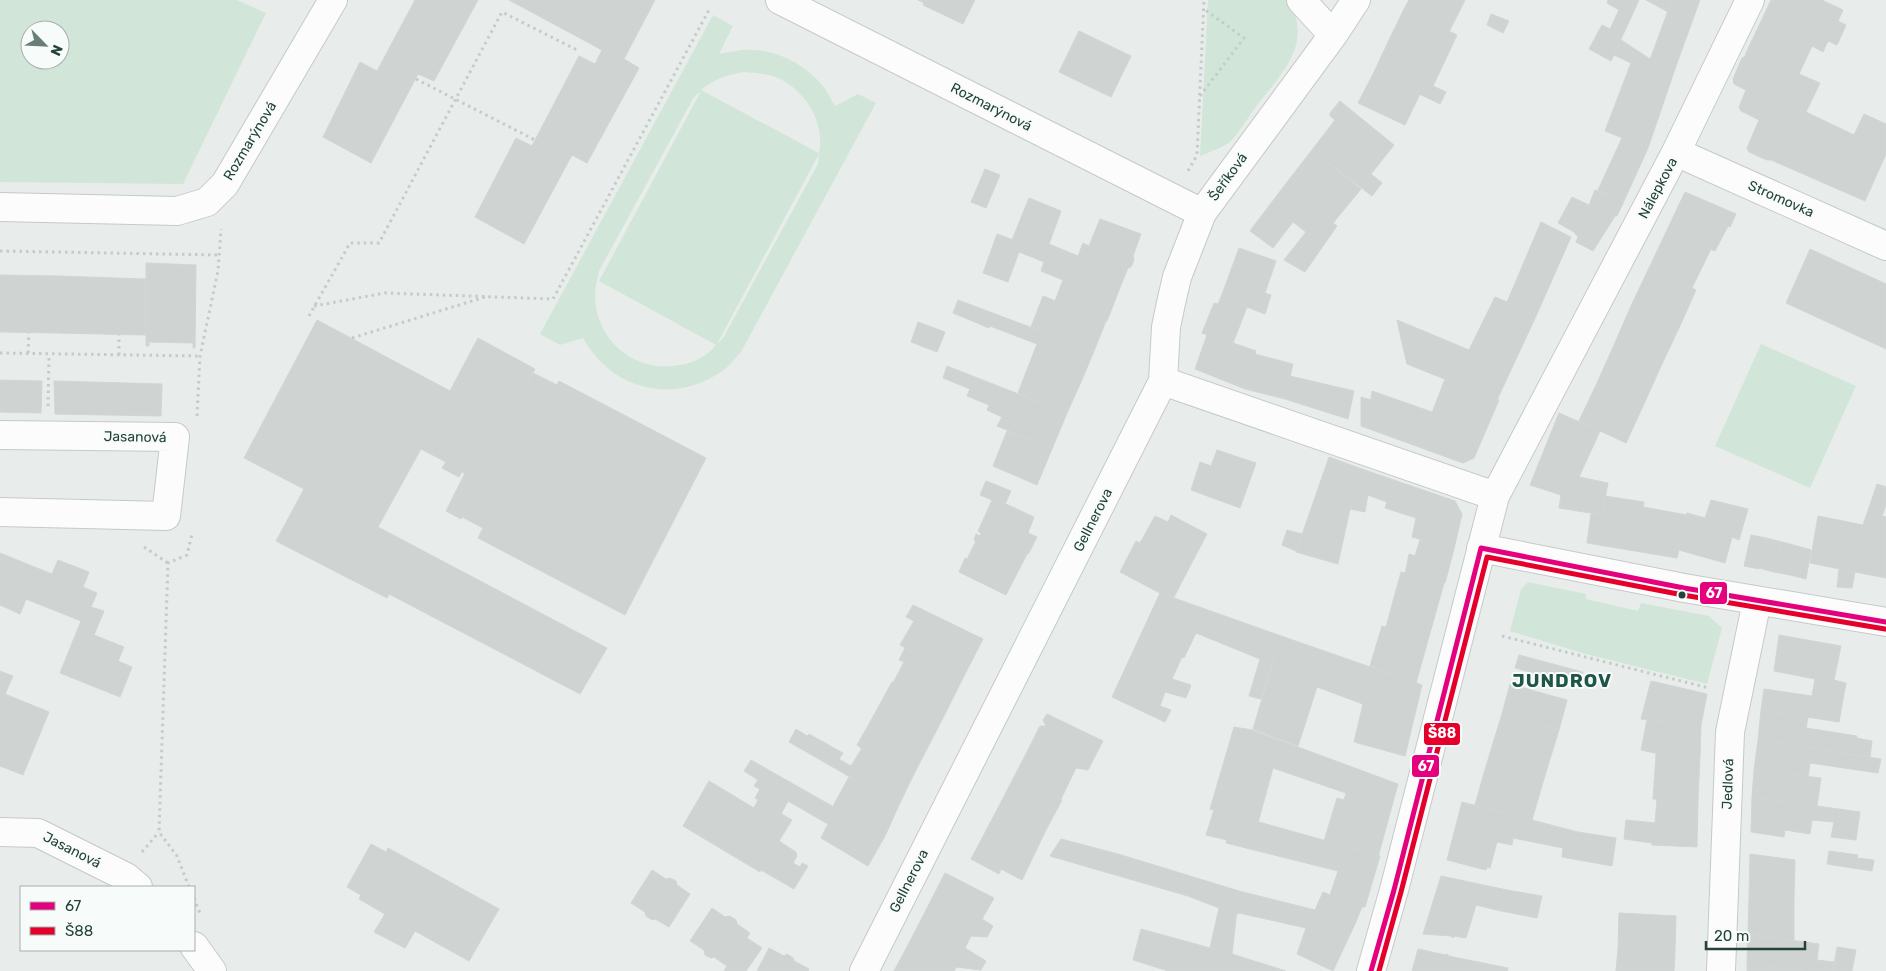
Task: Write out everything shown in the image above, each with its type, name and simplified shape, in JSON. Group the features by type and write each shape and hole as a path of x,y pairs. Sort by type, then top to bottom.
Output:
{"street":[{"name":"Rozmarýnová","path":"0,207 176,211 207,202 225,184 333,0"},
{"name":"Rozmarýnová","path":"780,0 1202,213"},
{"path":"1301,0 1333,35"},
{"name":"Šeříková","path":"1164,381 1166,328 1170,303 1177,278 1202,213 1333,35 1356,0"},
{"name":"Nálepkova","path":"1371,971 1394,890 1480,548 1495,496 1676,152 1750,0"},
{"name":"Stromovka","path":"1676,152 1886,246"},
{"path":"1164,381 1495,496"},
{"name":"Gellnerova","path":"864,971 1164,381"},
{"name":"Jasanová","path":"0,435 174,437 166,516 0,512"},
{"path":"1480,548 1684,588 1886,622"},
{"name":"Jedlová","path":"1721,971 1730,732 1757,600"},
{"name":"Jasanová","path":"0,832 38,833 126,877 137,886"},
{"path":"195,947 212,971"}],"path":[{"path":"1164,194 1173,178 1180,177 1187,172 1197,155 1204,0"},
{"path":"1200,96 1244,38 1204,8"},
{"path":"314,306 385,293 553,299 709,10"},
{"path":"309,316 350,243 380,243 502,12 579,51"},
{"path":"416,79 535,140"},
{"path":"0,251 219,255 218,271 200,356 197,420"},
{"path":"352,338 488,296"},
{"path":"28,353 29,333"},
{"path":"119,335 119,355"},
{"path":"0,353 200,356"},
{"path":"48,413 49,354"},
{"path":"189,886 176,856 159,832 168,563 187,555 193,526"},
{"path":"1502,636 1738,695"},
{"path":"136,859 159,832"},
{"path":"195,900 203,920"}],"green space":[{"path":"0,0 237,0 266,13 183,184 0,182"},
{"path":"1208,0 1288,0 1295,15 1298,29 1297,43 1292,56 1277,80 1238,132 1228,143 1200,156"},
{"path":"713,15 733,26 719,54 753,50 776,54 807,70 825,88 835,106 858,94 876,103 741,352 725,369 706,380 686,387 666,389 646,387 628,381 611,370 595,356 583,338 560,345 540,334","holes":["744,72 764,74 778,78 800,93 817,121 820,142 819,153 701,90 721,78","701,91 599,281 716,345 707,354 691,362 672,366 645,364 633,359 622,351 605,332 599,319 595,302 599,271 694,97","819,154 818,164 723,338 717,344"]},
{"path":"1761,344 1856,386 1810,488 1715,446"},
{"path":"1528,582 1586,594 1586,599 1638,611 1641,603 1709,616 1722,628 1707,684 1582,653 1510,631 1521,589"}],"building":[{"path":"415,0 478,0 434,81 418,74 371,163 323,137 360,62 377,71"},
{"path":"509,0 655,0 624,59 639,68 587,163 572,155 524,244 475,217 516,138 532,146 579,56 595,64 602,50"},
{"path":"918,0 975,0 963,24 923,5 924,3"},
{"path":"1409,0 1465,0 1449,32 1404,9"},
{"path":"1608,0 1639,0 1611,61 1589,49 1602,25 1610,29 1619,10 1607,3"},
{"path":"1646,0 1672,0 1668,12"},
{"path":"1672,0 1700,0 1676,66 1651,57"},
{"path":"1771,0 1822,0 1843,10 1838,21 1846,25 1837,45 1828,41 1823,52 1812,46 1799,74 1820,83 1806,112 1854,135 1864,114 1886,124 1886,154 1865,201 1749,152 1747,148 1759,120 1741,111 1739,107 1746,90 1734,84 1733,79 1742,58 1746,56"},
{"path":"1404,9 1457,35 1442,67 1389,40"},
{"path":"1491,14 1509,21 1503,33 1487,25"},
{"path":"1079,31 1131,56 1111,97 1059,72"},
{"path":"1389,40 1442,67 1433,86 1446,92 1440,104 1374,72"},
{"path":"1621,40 1650,59 1651,57 1676,66 1648,148 1605,131 1631,63 1614,55"},
{"path":"1374,72 1420,94 1405,125 1358,103"},
{"path":"1340,101 1394,145 1371,174 1382,183 1372,196 1312,150 1335,120 1330,116 1330,113"},
{"path":"1622,138 1648,148 1624,201 1598,190"},
{"path":"1312,150 1361,189 1333,223 1284,186"},
{"path":"985,169 1000,175 986,208 971,202"},
{"path":"1284,186 1337,226 1305,272 1284,260 1306,232 1293,222 1273,248 1250,231"},
{"path":"1595,190 1624,201 1617,216 1615,216 1593,251 1576,242 1578,237 1574,232 1558,223 1572,197 1589,205"},
{"path":"1685,192 1736,214 1715,251 1667,230"},
{"path":"1029,198 1061,211 1049,244 1078,256 1083,243 1089,246 1100,219 1141,234 1133,256 1134,260 1123,280 1012,240"},
{"path":"1541,222 1571,237 1537,314 1507,302"},
{"path":"1667,230 1711,249 1692,288 1649,268"},
{"path":"997,234 1123,280 1107,321 1055,301 1063,280 1041,271 1044,262 1019,252 1008,282 983,273"},
{"path":"1239,248 1276,261 1265,293 1271,295 1265,314 1221,297"},
{"path":"1810,249 1886,284 1886,349 1786,303"},
{"path":"146,263 196,265 195,348 193,348 193,343 149,342 149,346 146,346"},
{"path":"1649,268 1696,290 1679,328 1631,306"},
{"path":"0,275 59,276 57,333 0,332"},
{"path":"59,276 146,279 146,335 57,333"},
{"path":"1043,296 1106,321 1094,351 1031,327"},
{"path":"1221,297 1247,307 1233,343 1256,351 1245,389 1195,369 1207,335 1202,333 1214,303 1218,304"},
{"path":"1495,297 1537,314 1497,400 1412,366 1426,332 1469,350"},
{"path":"958,300 1094,351 1081,382 1030,362 1037,344 990,326 989,328 953,313"},
{"path":"1631,306 1679,328 1661,366 1614,345"},
{"path":"317,320 450,391 478,338 535,369 476,478 462,472 459,477 442,468 446,462 421,449 378,527 607,648 580,694 389,594 387,598 276,541 304,489 244,458"},
{"path":"1397,320 1426,332 1419,349 1402,343"},
{"path":"918,322 945,332 937,352 911,342"},
{"path":"1402,343 1419,349 1412,366 1407,364"},
{"path":"1614,345 1661,366 1644,404 1597,383"},
{"path":"1255,354 1293,364 1285,399 1245,389"},
{"path":"1030,362 1081,382 1067,413 1018,393"},
{"path":"947,366 1067,413 1052,449 997,426 1002,417 987,410 989,405 967,396 970,389 943,378"},
{"path":"533,373 557,385 559,381 706,458 625,615 478,538 483,528 446,511 465,473 476,478"},
{"path":"1290,376 1354,391 1348,419 1285,399"},
{"path":"1445,379 1499,400 1474,458 1463,463 1419,447"},
{"path":"0,380 42,381 41,413 0,412"},
{"path":"54,381 162,384 161,416 55,414"},
{"path":"1597,383 1644,404 1626,443 1579,421"},
{"path":"1372,391 1432,412 1419,447 1361,426 1361,397 1371,400"},
{"path":"1559,413 1600,431 1579,477 1608,483 1602,515 1559,508 1561,495 1530,485"},
{"path":"1007,431 1052,449 1037,485 993,466"},
{"path":"1217,450 1256,463 1240,508 1191,490 1200,462 1211,466"},
{"path":"1329,457 1359,468 1338,564 1296,552"},
{"path":"1359,468 1455,501 1462,514 1454,549 1412,537 1416,518 1385,508 1387,502 1368,495 1365,512 1350,509"},
{"path":"986,481 1011,491 1005,504 993,498 992,500 980,495"},
{"path":"1877,484 1886,487 1886,505 1882,516 1886,517 1886,578 1855,572 1863,525"},
{"path":"1605,496 1644,502 1643,507 1687,515 1677,558 1587,543 1591,514 1602,515"},
{"path":"993,498 1034,517 1028,533 1037,537 1026,556 980,536 981,534 978,531"},
{"path":"1711,500 1748,509 1739,540 1732,537 1725,563 1679,550 1687,513 1705,518"},
{"path":"1171,515 1207,534 1189,568 1140,543 1155,516 1168,522"},
{"path":"1818,516 1863,525 1855,572 1810,563"},
{"path":"1287,530 1302,534 1296,551 1282,545"},
{"path":"976,534 1026,556 1006,595 959,572 976,541 974,540"},
{"path":"1751,535 1766,538 1759,569 1744,566"},
{"path":"1766,538 1782,542 1774,572 1759,568"},
{"path":"1420,540 1454,549 1445,583 1405,574 1409,554 1415,556"},
{"path":"1136,541 1189,568 1174,597 1160,593 1120,572"},
{"path":"1782,542 1797,546 1790,575 1774,572"},
{"path":"1797,546 1811,550 1806,579 1790,575"},
{"path":"0,553 52,574 58,560 89,572 83,587 97,593 91,607 104,611 94,635 124,647 118,661 132,667 120,697 60,673 81,621 26,599 20,614 0,605"},
{"path":"1839,569 1855,572 1852,588 1837,587"},
{"path":"1401,572 1444,583 1416,683 1370,666 1382,626 1386,627"},
{"path":"1160,593 1284,637 1272,663 1261,699 1249,696 1260,659 1196,633 1172,679 1191,685 1186,698 1165,692 1124,671"},
{"path":"913,605 983,639 964,676 900,645 914,621 906,617"},
{"path":"1779,635 1841,646 1834,680 1846,683 1839,722 1761,710 1764,689 1812,696 1815,679 1774,671"},
{"path":"1284,637 1422,685 1405,756 1354,742 1363,704 1317,687 1298,746 1253,729 1273,662"},
{"path":"905,648 964,676 946,712 893,683 904,662 899,660"},
{"path":"1519,655 1583,672 1580,686 1515,668"},
{"path":"0,671 13,676 5,694 49,712 23,775 0,766"},
{"path":"1124,671 1165,692 1160,706 1171,710 1165,722 1112,697"},
{"path":"1651,681 1707,694 1701,725 1641,719"},
{"path":"892,682 946,712 929,745 874,715"},
{"path":"1510,684 1567,700 1559,730 1502,714"},
{"path":"1761,710 1808,717 1806,728 1857,736 1857,738 1872,741 1870,757 1758,740"},
{"path":"1047,714 1103,741 1088,770 1076,768 1031,744 1040,726 1046,726 1043,720"},
{"path":"1502,714 1559,730 1550,759 1493,743"},
{"path":"874,715 929,745 913,776 869,754 857,745"},
{"path":"1647,720 1701,725 1700,756 1668,756 1641,750"},
{"path":"1234,727 1252,730 1398,784 1378,857 1324,841 1337,798 1344,800 1346,793 1273,768 1258,823 1210,809"},
{"path":"796,729 843,753 839,759 851,766 862,748 869,754 913,776 899,805 789,742"},
{"path":"1758,740 1881,759 1878,773 1810,763 1808,777 1754,770"},
{"path":"1493,743 1550,759 1541,789 1484,773"},
{"path":"1031,744 1076,768 1061,799 1015,775"},
{"path":"1656,754 1700,756 1698,802 1653,799"},
{"path":"751,760 885,836 868,866 821,838 828,824 788,801 781,814 755,798 760,789 754,786 758,780 744,771"},
{"path":"1754,770 1821,778 1817,806 1752,797"},
{"path":"1484,773 1541,789 1532,820 1475,805"},
{"path":"1015,775 1062,800 1046,830 999,806"},
{"path":"849,777 899,805 885,836 833,806"},
{"path":"709,781 754,808 758,800 792,820 779,841 796,852 797,856 793,863 800,867 802,863 808,866 794,889 761,870 760,872 683,826"},
{"path":"1752,797 1860,812 1856,840 1831,837 1834,822 1812,820 1810,834 1785,830 1784,837 1751,832"},
{"path":"1657,799 1698,802 1697,847 1652,845 1652,843 1624,839 1626,820 1655,823"},
{"path":"1462,802 1578,832 1616,838 1612,866 1562,857 1563,848 1513,838 1512,845 1497,842 1490,868 1487,867 1486,870 1447,860"},
{"path":"999,806 1046,830 1022,880 1001,869 999,874 971,859"},
{"path":"1214,810 1234,815 1227,840 1206,835"},
{"path":"1234,815 1380,856 1365,907 1362,907 1355,924 1315,910 1323,892 1330,895 1338,871 1226,843"},
{"path":"1061,839 1118,854 1239,891 1232,954 1210,948 1219,908 1188,896 1050,856"},
{"path":"371,844 386,852 388,848 499,909 469,961 415,931 405,948 374,932 385,914 359,899 361,895 347,887"},
{"path":"1829,851 1858,855 1857,858 1874,860 1872,871 1827,864"},
{"path":"1750,854 1795,860 1794,899 1749,898"},
{"path":"652,870 666,879 670,878 676,881 677,885 690,894 669,927 655,919 652,920 646,916 645,912 631,903"},
{"path":"945,873 994,898 982,919 993,926 987,937 971,936 925,912"},
{"path":"1441,876 1507,890 1501,911 1476,905 1466,938 1423,934"},
{"path":"1507,890 1542,896 1537,918 1501,911"},
{"path":"1239,891 1315,910 1355,924 1333,971 1297,954 1306,928 1239,913 1236,915"},
{"path":"1749,898 1794,899 1794,941 1748,934"},
{"path":"712,908 725,917 730,916 736,920 737,924 750,933 747,938 762,948 746,971 724,971 727,966 714,957 711,958 705,955 704,950 690,941"},
{"path":"925,912 971,936 965,948 986,961 981,970 956,967 909,943"},
{"path":"1619,913 1676,916 1675,951 1618,948"},
{"path":"1141,929 1286,971 1168,971 1133,960"},
{"path":"1748,934 1819,944 1817,960 1834,962 1833,971 1804,971 1747,963"},
{"path":"909,943 956,967 954,971 894,971"},
{"path":"1837,947 1856,950 1852,971 1833,971"},
{"path":"769,948 784,956 787,954 794,961 809,969 808,971 757,971"},
{"path":"1618,948 1675,951 1674,971 1616,971"},
{"path":"1418,949 1508,968 1507,971 1412,971"},
{"path":"1747,963 1804,971 1747,971"}],"transit line":[{"name":"67","path":"1371,971 1394,890 1481,548 1684,588 1886,622"},
{"name":"Š88","path":"1379,971 1487,557 1683,595 1885,629"}],"district":[{"name":"JUNDROV","path":"1562,680"}]}
